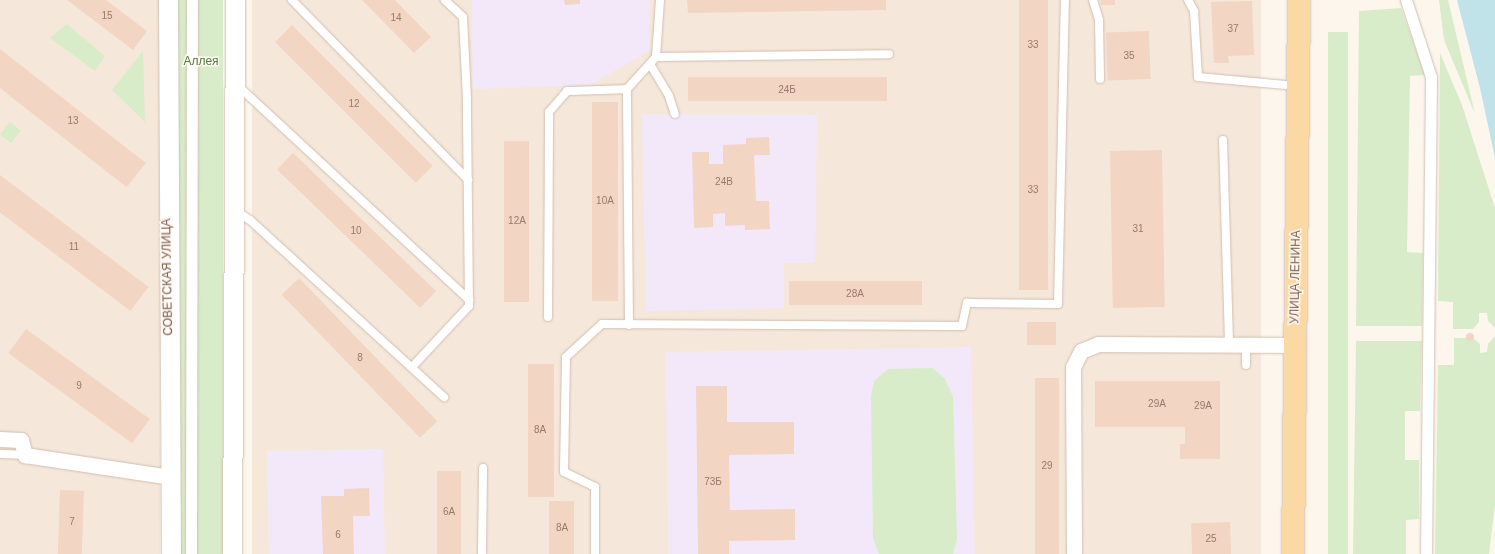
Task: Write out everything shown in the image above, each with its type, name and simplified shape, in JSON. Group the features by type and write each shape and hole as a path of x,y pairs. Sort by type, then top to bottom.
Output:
{"main road":[{"name":"УЛИЦА ЛЕНИНА","path":"1293,554 1299,0"}],"street":[{"name":"СОВЕТСКАЯ УЛИЦА","path":"168,0 171,554"},
{"path":"191,554 192,0"},
{"path":"232,554 234,209 233,83 235,0"},
{"path":"1406,0 1431,77 1426,554"},
{"path":"1074,554 1073,367 1081,351 1098,344 1295,345"},
{"path":"0,439 21,440 25,455 171,477"}],"lane":[{"path":"292,0 468,180"},
{"path":"413,366 469,306 468,180 463,17 445,0"},
{"path":"629,325 627,89 656,57 660,0"},
{"path":"595,554 595,488 564,472 566,357 602,324 962,326 967,303 1058,304 1065,0"},
{"path":"1093,0 1099,20 1100,79"},
{"path":"1188,0 1194,11 1198,77 1298,86"},
{"path":"656,57 889,54"},
{"path":"650,64 669,96 675,114"},
{"path":"233,83 469,300"},
{"path":"548,317 549,112 567,91 627,89"},
{"path":"1223,140 1229,344"},
{"path":"234,209 250,220 413,366 444,397"},
{"path":"1246,345 1246,365"},
{"path":"0,454 25,455"},
{"path":"482,468 482,554"}],"shaded area":[{"path":"0,0 160,0 160,554 0,554"},
{"path":"252,0 1261,0 1261,554 252,554"},
{"path":"472,0 649,0 650,50 590,85 473,89"},
{"path":"642,114 817,115 815,263 784,263 784,308 646,311"},
{"path":"971,347 975,554 669,554 665,352"},
{"path":"383,449 385,554 269,554 267,451"}],"green space":[{"name":"Аллея","path":"178,0 223,0 223,554 178,554"},
{"path":"1439,0 1448,0 1475,114 1444,40"},
{"path":"1401,8 1425,75 1410,76 1407,252 1423,253 1422,326 1356,326 1359,11"},
{"path":"67,24 105,56 95,71 50,38"},
{"path":"1328,32 1348,32 1348,554 1328,554"},
{"path":"143,51 145,122 112,90"},
{"path":"1440,53 1462,105 1495,208 1495,328 1488,321 1487,313 1479,313 1479,322 1473,329 1453,329 1453,302 1438,301"},
{"path":"10,122 21,131 11,143 0,134"},
{"path":"1495,336 1495,504 1489,554 1435,554 1438,365 1454,365 1454,338 1473,338 1480,344 1480,353 1487,352 1488,344"},
{"path":"1356,341 1422,341 1420,411 1405,411 1405,460 1419,460 1419,519 1406,520 1406,554 1353,554"},
{"path":"933,368 945,379 953,397 957,539 953,554 879,554 873,539 871,396 874,381 888,369"}],"water":[{"path":"1457,0 1495,0 1495,158 1480,88"}],"building":[{"path":"67,0 106,0 147,31 133,50"},
{"path":"362,0 395,0 431,37 414,53"},
{"path":"564,0 580,0 580,4 565,5"},
{"path":"687,0 886,0 886,10 688,13"},
{"path":"1019,0 1048,0 1048,290 1019,290"},
{"path":"1101,0 1115,0 1115,5 1101,5"},
{"path":"1252,1 1254,55 1228,56 1229,63 1214,63 1211,2"},
{"path":"292,25 433,166 416,183 275,42"},
{"path":"1149,31 1151,79 1108,80 1106,33"},
{"path":"0,49 146,163 127,187 0,88"},
{"path":"688,77 887,77 887,101 688,101"},
{"path":"592,102 618,102 618,301 592,301"},
{"path":"769,137 770,155 754,155 756,201 769,201 770,229 745,230 745,225 725,226 725,213 713,214 713,227 694,228 692,152 709,152 709,164 723,164 723,145 746,144 746,138"},
{"path":"504,141 529,141 529,302 504,302"},
{"path":"1162,150 1165,307 1113,308 1110,151"},
{"path":"293,153 436,291 420,308 277,170"},
{"path":"0,175 149,287 130,311 0,213"},
{"path":"299,278 437,421 420,438 282,295"},
{"path":"789,281 922,281 922,305 789,305"},
{"path":"1027,322 1056,322 1056,345 1027,345"},
{"path":"26,329 150,419 132,443 8,353"},
{"path":"1470,333 1473,334 1473,340 1470,341 1467,340 1466,337 1467,334"},
{"path":"528,364 554,364 554,497 528,497"},
{"path":"1035,378 1059,378 1059,554 1035,554"},
{"path":"1095,381 1220,381 1220,459 1180,459 1180,444 1185,444 1185,427 1095,427"},
{"path":"696,386 727,386 727,422 794,422 794,454 729,455 730,510 795,509 795,540 729,541 729,554 698,554"},
{"path":"437,471 461,471 461,554 437,554"},
{"path":"369,488 370,516 353,516 354,554 323,554 321,496 344,496 344,489"},
{"path":"60,490 84,491 82,554 58,554"},
{"path":"549,501 574,501 574,554 549,554"},
{"path":"1230,522 1231,554 1192,554 1191,523"}]}
